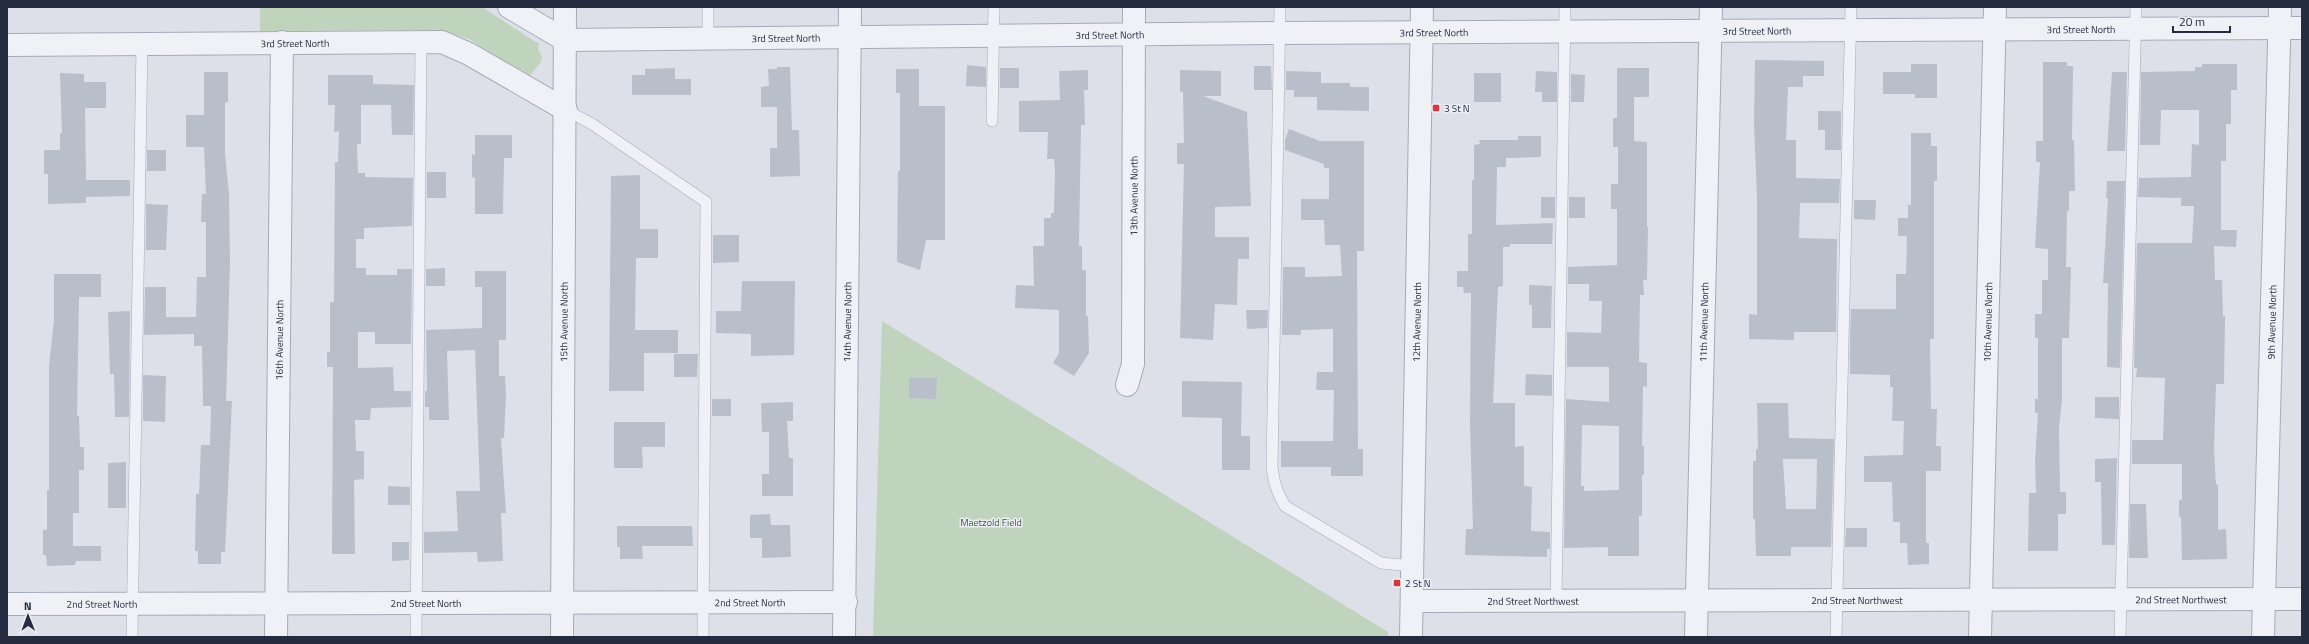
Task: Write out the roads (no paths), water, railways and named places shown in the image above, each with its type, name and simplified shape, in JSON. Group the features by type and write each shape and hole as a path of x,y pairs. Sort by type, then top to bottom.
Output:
{"street":[{"path":"509,7 565,40"},
{"name":"15th Avenue North","path":"562,637 564,603 565,7"},
{"name":"14th Avenue North","path":"844,637 846,602 850,7"},
{"name":"13th Avenue North","path":"1127,385 1133,364 1134,7"},
{"name":"12th Avenue North","path":"1411,637 1422,7"},
{"name":"11th Avenue North","path":"1696,637 1711,7"},
{"name":"10th Avenue North","path":"1980,637 1995,7"},
{"name":"9th Avenue North","path":"2263,637 2280,7"},
{"name":"3rd Street North","path":"565,40 708,37 993,37 1279,33 2302,28"},
{"name":"16th Avenue North","path":"276,637 278,604 282,42"},
{"name":"3rd Street North","path":"7,45 442,42 455,46 566,110"},
{"name":"2nd Street Northwest","path":"1412,601 1556,602 1837,599 2302,599"},
{"name":"2nd Street North","path":"7,604 846,602"}],"lane":[{"path":"708,7 708,37"},
{"path":"992,121 994,7"},
{"path":"1280,7 1272,468 1274,482 1277,494 1285,506 1381,563 1412,566"},
{"path":"1556,602 1565,7"},
{"path":"1836,637 1851,7"},
{"path":"2120,637 2136,7"},
{"path":"416,637 421,41"},
{"path":"132,637 142,44"},
{"path":"566,110 592,124 706,202 703,637"}],"place":[{"name":"3 St N","path":"1436,108"},
{"name":"2 St N","path":"1397,583"}],"park label":[{"name":"Maetzold Field","path":"991,522"}]}
